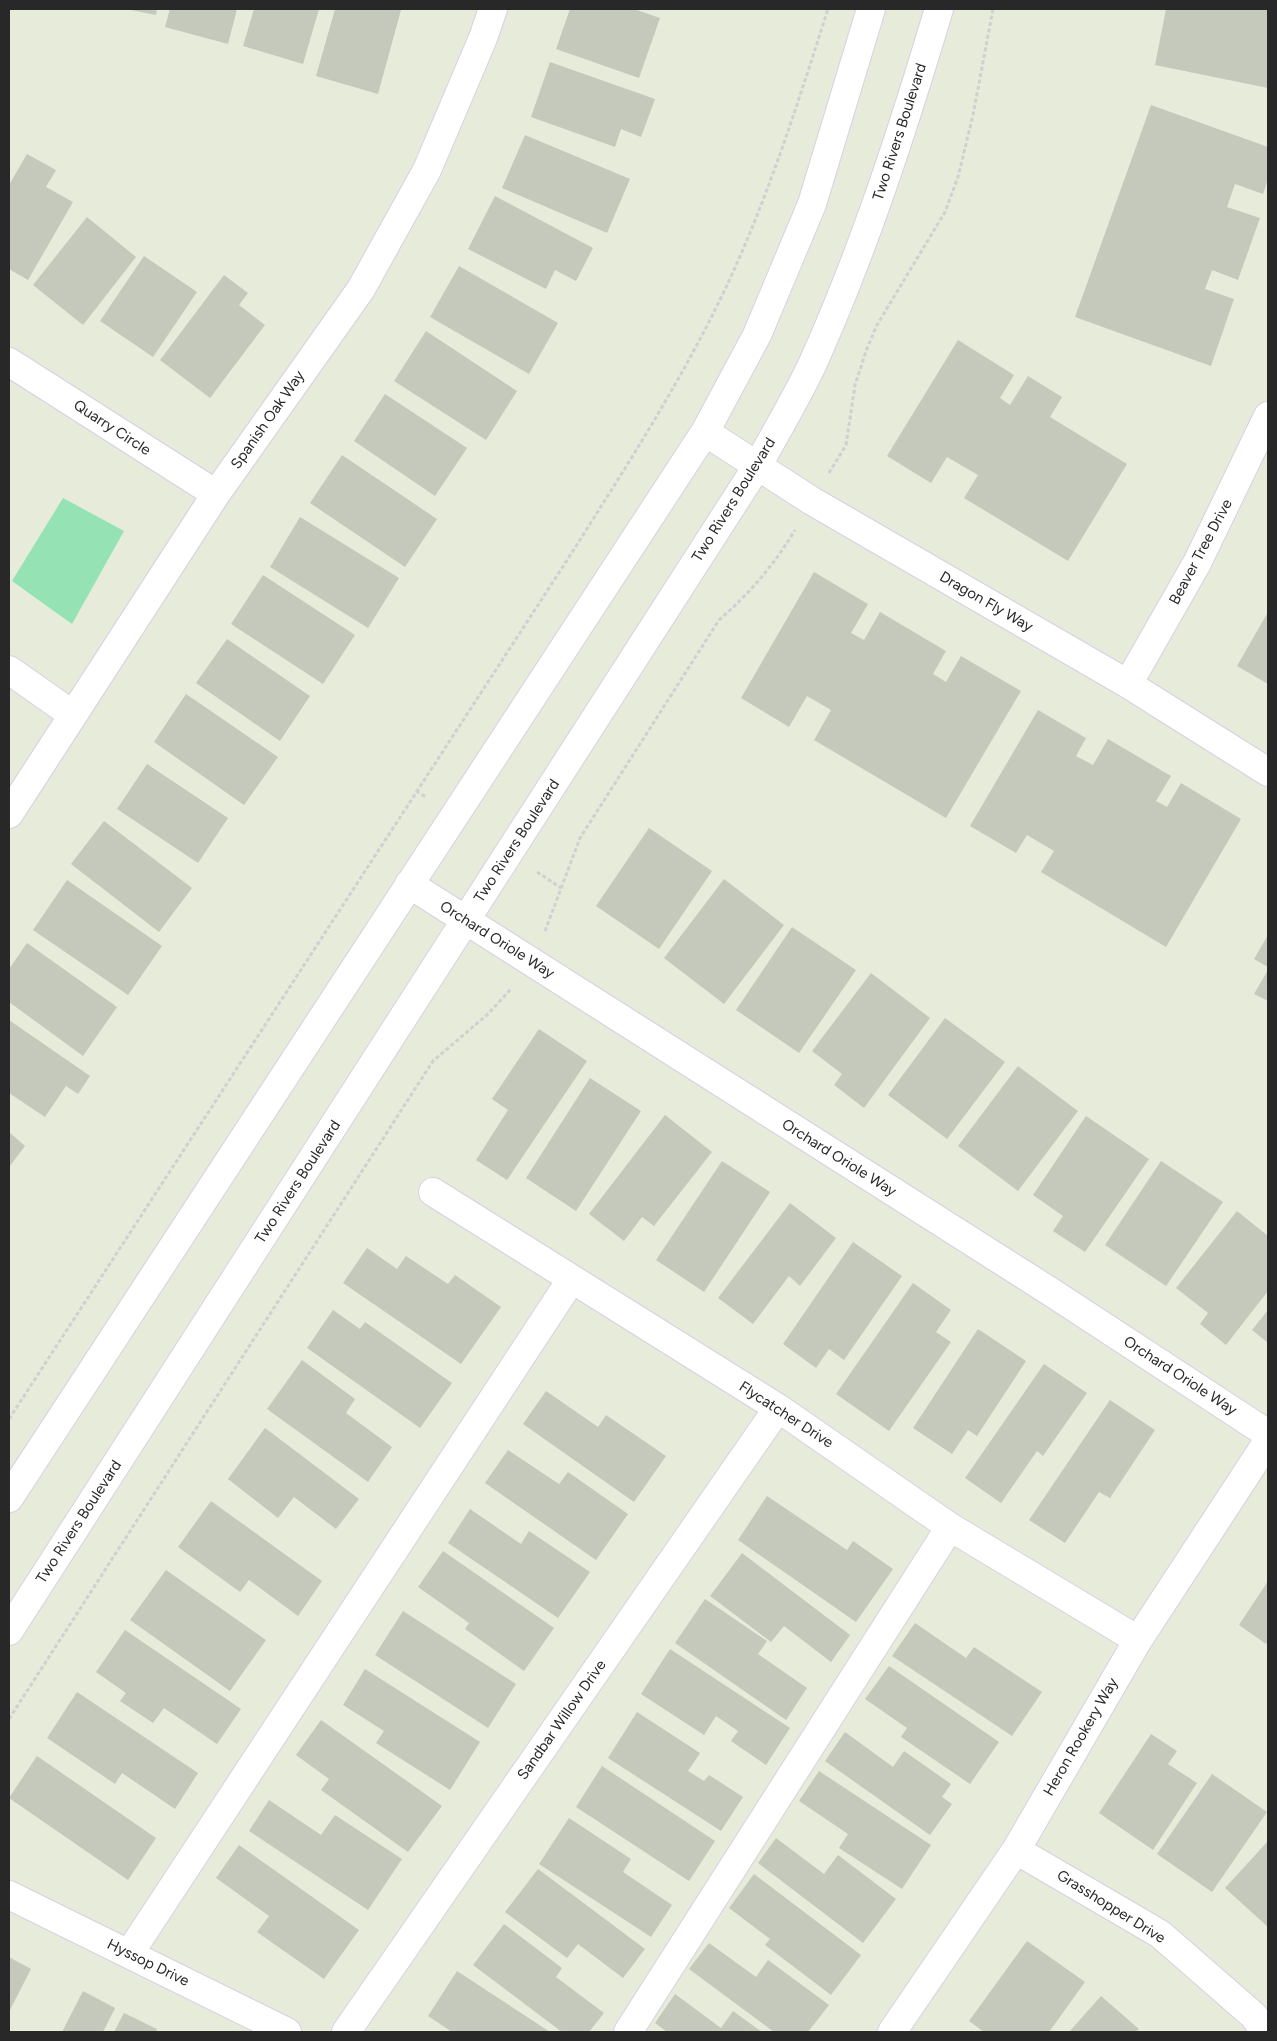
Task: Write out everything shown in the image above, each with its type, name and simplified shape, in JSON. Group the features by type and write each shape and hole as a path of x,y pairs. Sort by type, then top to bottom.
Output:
{"street":[{"name":"Spanish Oak Way","path":"9,814 216,494 361,289 427,170 483,38 493,9"},
{"path":"9,1498 705,432 757,335 812,204 870,9"},
{"name":"Two Rivers Boulevard","path":"9,1631 758,465 812,366 864,238 905,122 939,9"},
{"name":"Quarry Circle","path":"9,362 216,494"},
{"name":"Beaver Tree Drive","path":"1128,684 1198,563 1268,416"},
{"name":"Dragon Fly Way","path":"705,432 812,501 1128,684 1268,772"},
{"path":"9,670 73,715"},
{"name":"Orchard Oriole Way","path":"409,884 1051,1292 1268,1434"},
{"name":"Flycatcher Drive","path":"433,1192 778,1408 950,1528 1138,1640"},
{"path":"129,1954 267,1740 571,1280"},
{"name":"Sandbar Willow Drive","path":"346,2032 778,1408"},
{"name":"Heron Rookery Way","path":"892,2032 1016,1850 1138,1640 1268,1441"},
{"path":"628,2032 950,1528"},
{"name":"Grasshopper Drive","path":"1016,1850 1160,1934 1254,2016 1265,2032"},
{"name":"Hyssop Drive","path":"9,1896 287,2032"}],"path":[{"path":"9,1419 564,565 647,433 713,314 743,246 789,129 828,9"},
{"path":"9,1719 433,1061 488,1014 533,963 580,838 719,620 744,599 778,559 846,445 855,385 870,343 878,325 945,212 958,177 973,115 993,9"}],"green space":[{"path":"63,498 124,531 72,624 12,581"}],"building":[{"path":"126,9 157,9 156,15"},
{"path":"170,9 237,9 228,44 165,27"},
{"path":"254,9 319,9 303,64 243,46"},
{"path":"335,9 401,10 378,94 316,76"},
{"path":"570,9 634,9 660,18 639,78 556,49"},
{"path":"1166,9 1268,9 1268,88 1155,65"},
{"path":"550,62 655,99 641,137 621,129 615,147 531,117"},
{"path":"1151,105 1268,147 1268,179 1263,194 1235,184 1227,207 1260,218 1238,280 1212,270 1205,289 1234,299 1211,366 1075,317"},
{"path":"525,135 630,179 607,233 502,188"},
{"path":"27,154 56,170 46,187 73,202 28,280 9,269 9,185"},
{"path":"495,196 593,248 576,281 555,270 546,289 468,249"},
{"path":"87,217 136,257 83,325 33,285"},
{"path":"144,256 197,292 153,357 100,321"},
{"path":"459,266 558,323 529,374 430,317"},
{"path":"224,275 248,293 239,305 265,325 210,398 160,360"},
{"path":"426,331 517,391 486,440 394,381"},
{"path":"958,340 1014,375 1000,398 1010,405 1028,376 1062,397 1050,417 1127,464 1068,561 964,498 978,475 947,457 931,483 887,456"},
{"path":"385,394 467,448 435,496 354,441"},
{"path":"342,455 437,519 405,567 310,503"},
{"path":"300,517 399,578 368,628 270,567"},
{"path":"814,572 868,604 851,633 864,640 880,612 946,651 933,674 946,682 961,656 1021,691 946,818 814,740 831,710 807,696 789,727 741,698"},
{"path":"263,575 355,635 323,684 231,624"},
{"path":"1268,612 1268,684 1237,666"},
{"path":"227,639 310,696 280,741 196,683"},
{"path":"186,694 278,757 244,805 154,742"},
{"path":"1038,710 1086,738 1076,756 1093,765 1108,739 1171,776 1156,801 1167,807 1181,783 1241,819 1166,947 1041,872 1054,851 1027,835 1016,853 970,826"},
{"path":"147,764 228,818 198,863 117,809"},
{"path":"104,821 192,888 159,932 71,864"},
{"path":"649,828 712,871 659,949 596,906"},
{"path":"724,879 784,925 724,1004 664,958"},
{"path":"67,880 162,946 128,995 33,930"},
{"path":"792,927 856,970 799,1053 736,1010"},
{"path":"1268,935 1268,967 1254,959"},
{"path":"27,943 117,1007 83,1056 9,1002 9,969"},
{"path":"1268,970 1268,1001 1254,994"},
{"path":"871,973 930,1018 864,1108 834,1085 842,1074 812,1051"},
{"path":"945,1018 1005,1062 947,1139 888,1095"},
{"path":"9,1020 90,1076 78,1094 66,1086 45,1117 9,1093"},
{"path":"539,1029 587,1061 507,1180 476,1160 508,1110 492,1099"},
{"path":"1018,1066 1078,1111 1018,1191 958,1146"},
{"path":"590,1078 641,1111 576,1211 526,1178"},
{"path":"665,1115 712,1152 654,1226 642,1217 624,1241 589,1214"},
{"path":"1086,1116 1149,1159 1085,1252 1053,1231 1063,1216 1033,1195"},
{"path":"9,1132 25,1146 9,1167"},
{"path":"722,1161 770,1192 704,1292 656,1260"},
{"path":"1161,1161 1223,1202 1166,1286 1105,1245"},
{"path":"790,1203 836,1238 800,1286 789,1276 753,1324 718,1298"},
{"path":"1237,1211 1268,1236 1268,1291 1226,1345 1200,1324 1208,1313 1176,1288"},
{"path":"853,1242 902,1276 844,1360 829,1349 816,1368 783,1344"},
{"path":"367,1248 397,1269 406,1256 448,1284 455,1275 501,1307 461,1364 343,1283"},
{"path":"913,1283 951,1310 936,1332 951,1342 889,1431 836,1394"},
{"path":"333,1310 360,1329 365,1322 452,1383 420,1428 307,1348"},
{"path":"1268,1310 1268,1343 1252,1330"},
{"path":"978,1329 1026,1361 977,1436 968,1430 952,1454 913,1428"},
{"path":"302,1360 355,1399 346,1413 392,1447 368,1482 267,1409"},
{"path":"1044,1364 1087,1393 1043,1456 1037,1451 1001,1503 965,1478"},
{"path":"546,1391 598,1427 606,1415 666,1456 634,1502 523,1424"},
{"path":"1110,1400 1155,1430 1110,1498 1099,1492 1065,1543 1029,1520"},
{"path":"265,1428 359,1499 336,1529 294,1497 278,1518 228,1479"},
{"path":"508,1450 559,1484 568,1472 628,1514 596,1560 485,1483"},
{"path":"767,1496 847,1550 853,1541 893,1569 856,1622 738,1540"},
{"path":"211,1501 322,1581 298,1616 249,1580 240,1592 178,1547"},
{"path":"470,1509 521,1544 529,1531 590,1572 558,1618 448,1543"},
{"path":"443,1551 554,1628 524,1671 465,1629 469,1623 418,1587"},
{"path":"742,1553 850,1635 831,1662 784,1626 771,1642 710,1596"},
{"path":"166,1570 266,1640 230,1691 130,1620"},
{"path":"1268,1581 1268,1640 1266,1644 1239,1625"},
{"path":"705,1599 767,1641 758,1654 807,1688 786,1720 675,1643"},
{"path":"403,1611 516,1684 488,1728 375,1655"},
{"path":"915,1623 966,1658 974,1647 1042,1692 1012,1736 892,1656"},
{"path":"125,1630 241,1709 217,1744 164,1708 153,1723 120,1701 126,1693 96,1672"},
{"path":"670,1649 790,1728 766,1765 731,1741 738,1731 716,1716 704,1735 641,1694"},
{"path":"889,1666 999,1742 970,1784 901,1737 907,1728 865,1699"},
{"path":"365,1669 480,1742 450,1790 376,1743 384,1731 343,1705"},
{"path":"77,1692 198,1773 175,1809 122,1773 115,1784 47,1738"},
{"path":"637,1712 700,1753 688,1771 704,1781 709,1775 743,1797 721,1831 608,1758"},
{"path":"321,1720 442,1806 408,1852 321,1790 329,1779 296,1755"},
{"path":"845,1732 893,1767 904,1751 951,1784 942,1797 952,1804 930,1835 825,1761"},
{"path":"1151,1734 1177,1751 1168,1764 1197,1783 1153,1850 1099,1813"},
{"path":"37,1756 156,1838 128,1880 9,1798"},
{"path":"602,1766 715,1841 689,1881 576,1807"},
{"path":"819,1771 931,1845 902,1889 839,1848 848,1834 799,1801"},
{"path":"1212,1774 1267,1812 1212,1892 1157,1854"},
{"path":"269,1800 321,1835 335,1815 402,1859 368,1910 249,1831"},
{"path":"569,1818 631,1859 623,1872 672,1905 651,1937 539,1864"},
{"path":"776,1838 824,1874 838,1855 896,1899 863,1943 758,1863"},
{"path":"1268,1841 1268,1927 1225,1888"},
{"path":"239,1845 359,1930 324,1979 257,1932 269,1916 216,1878"},
{"path":"538,1869 645,1949 623,1978 578,1944 567,1958 505,1912"},
{"path":"754,1874 861,1955 831,1995 765,1945 770,1939 729,1908"},
{"path":"504,1924 562,1968 556,1977 604,2013 589,2032 562,2032 473,1965"},
{"path":"1027,1941 1085,1982 1049,2032 984,2032 969,2021"},
{"path":"709,1943 756,1977 768,1960 829,2005 808,2032 774,2032 689,1969"},
{"path":"9,1957 31,1969 9,2012"},
{"path":"457,1971 550,2032 452,2032 428,2016"},
{"path":"83,1991 115,2008 103,2032 62,2032"},
{"path":"675,1994 721,2028 733,2011 762,2032 667,2032 655,2023"},
{"path":"1101,1996 1139,2029 1136,2032 1069,2032"},
{"path":"124,2013 157,2029 156,2032 114,2032"}]}
